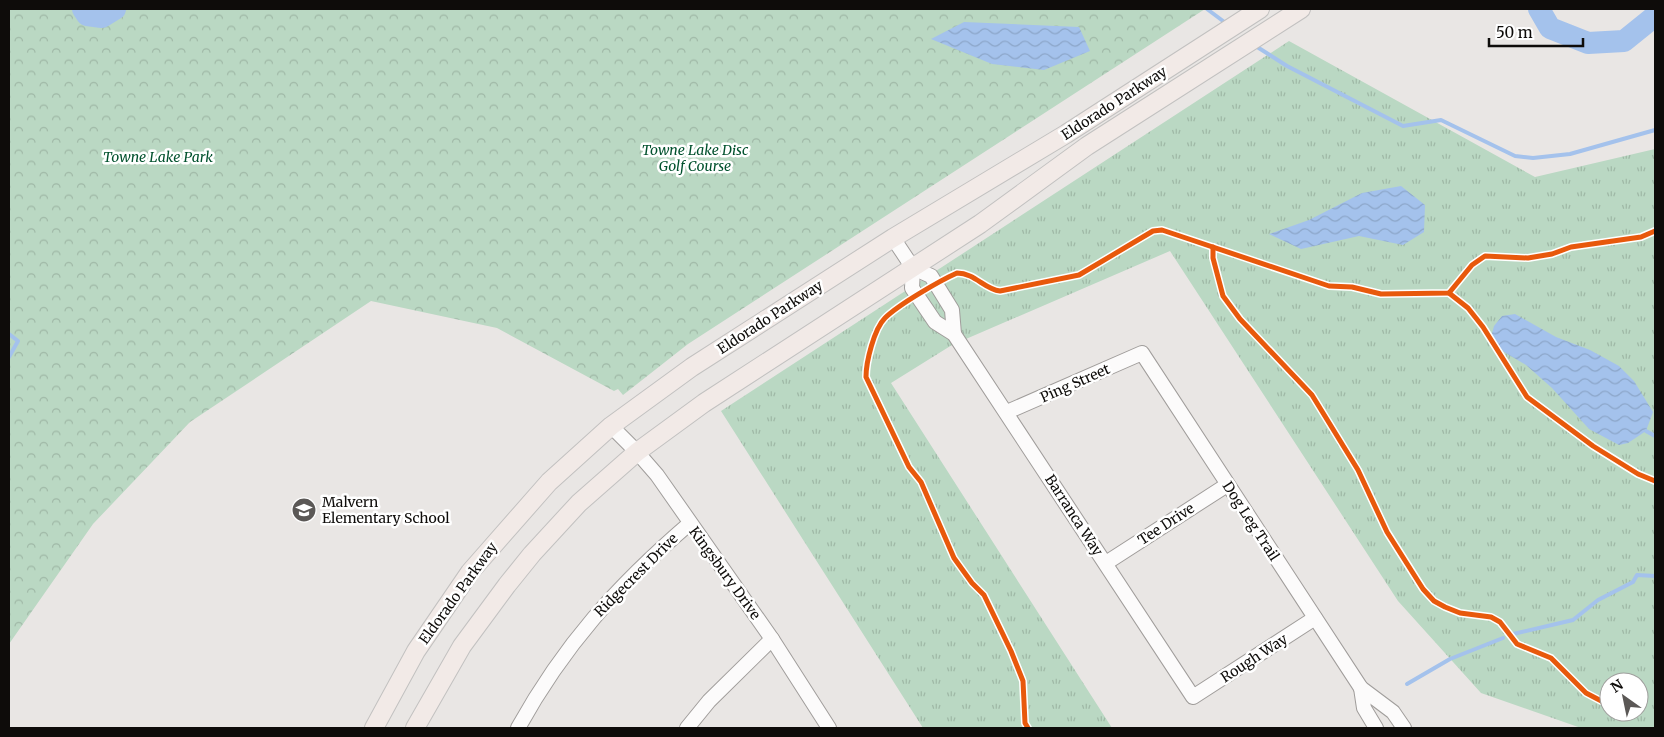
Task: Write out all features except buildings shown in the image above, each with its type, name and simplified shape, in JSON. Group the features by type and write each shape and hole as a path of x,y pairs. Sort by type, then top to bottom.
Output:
{"main road":[{"name":"Eldorado Parkway","path":"374,728 416,650 470,572 549,482 611,426 692,367 893,238 1066,134 1260,9"},
{"name":"Eldorado Parkway","path":"415,728 462,646 506,585 579,503 638,452 704,403 980,224 1028,187 1087,146 1301,9"}],"street":[{"name":"Barranca Way","path":"893,238 913,268 930,276 952,310 954,334"},
{"name":"Barranca Way","path":"913,268 912,288 935,322 954,334 1193,697"},
{"name":"Ping Street","path":"1007,412 1142,353"},
{"name":"Dog Leg Trail","path":"1142,353 1361,688 1393,712 1404,728"},
{"name":"Kingsbury Drive","path":"611,426 638,452 657,475 689,524 772,639 829,728"},
{"name":"Tee Drive","path":"1106,563 1227,485"},
{"name":"Ridgecrest Drive","path":"518,728 535,698 569,647 609,599 649,559 689,524"},
{"name":"Rough Way","path":"1193,697 1315,618"},
{"path":"688,728 709,701 772,639"},
{"name":"Dog Leg Trail","path":"1361,688 1364,708 1376,728"}],"green space":[{"path":"9,9 1205,9 688,344 623,395 618,389 614,391 497,328 371,301 190,422 93,524 9,644"},
{"path":"1289,41 1535,177 1655,149 1655,728 1581,728 1481,693 1398,601 1170,251 952,345 891,383 1112,728 923,728 721,411"}],"water":[{"path":"964,22 1079,27 1090,51 1044,70 992,64 931,39"},
{"path":"1401,186 1425,205 1424,232 1403,245 1359,236 1301,249 1269,234 1309,220 1362,193"},
{"path":"1515,314 1556,337 1590,350 1619,366 1634,381 1653,412 1646,431 1628,443 1619,445 1589,429 1552,388 1526,365 1504,352 1491,337 1494,326 1502,316"}],"waterway":[{"path":"83,9 87,15 102,17 115,9"},
{"path":"1207,9 1227,24"},
{"path":"1539,9 1550,28 1588,43 1624,41 1655,16"},
{"path":"1254,45 1287,66 1403,126 1441,120 1515,156 1533,158 1570,154 1655,130"},
{"path":"9,334 18,341 9,357"},
{"path":"1646,431 1655,436"},
{"path":"1513,634 1573,620 1598,600 1633,582 1637,575 1655,576"},
{"path":"1407,684 1450,659 1503,638"}],"cycle path":[{"path":"1028,728 1025,723 1023,681 1011,651 984,595 972,583 954,558 921,482 909,467 866,377 867,363 877,330 891,313 919,294 957,273 974,278 994,290 1000,291 1079,275 1153,231 1162,230 1329,286 1352,287 1381,294 1449,293 1472,265 1485,256 1528,258 1552,254 1571,247 1641,237 1655,231"},
{"path":"1213,247 1213,258 1223,296 1240,319 1312,395 1358,470 1387,532 1423,589 1434,601 1445,607 1460,613 1491,617 1500,622 1517,644 1551,658 1586,693 1599,700"},
{"path":"1449,293 1468,308 1483,327 1527,397 1593,446 1638,474 1655,481"}],"place":[{"name":"Malvern Elementary School","path":"304,510"}],"park label":[{"name":"Towne Lake Park","path":"158,157"},
{"name":"Towne Lake Disc Golf Course","path":"695,158"}]}
